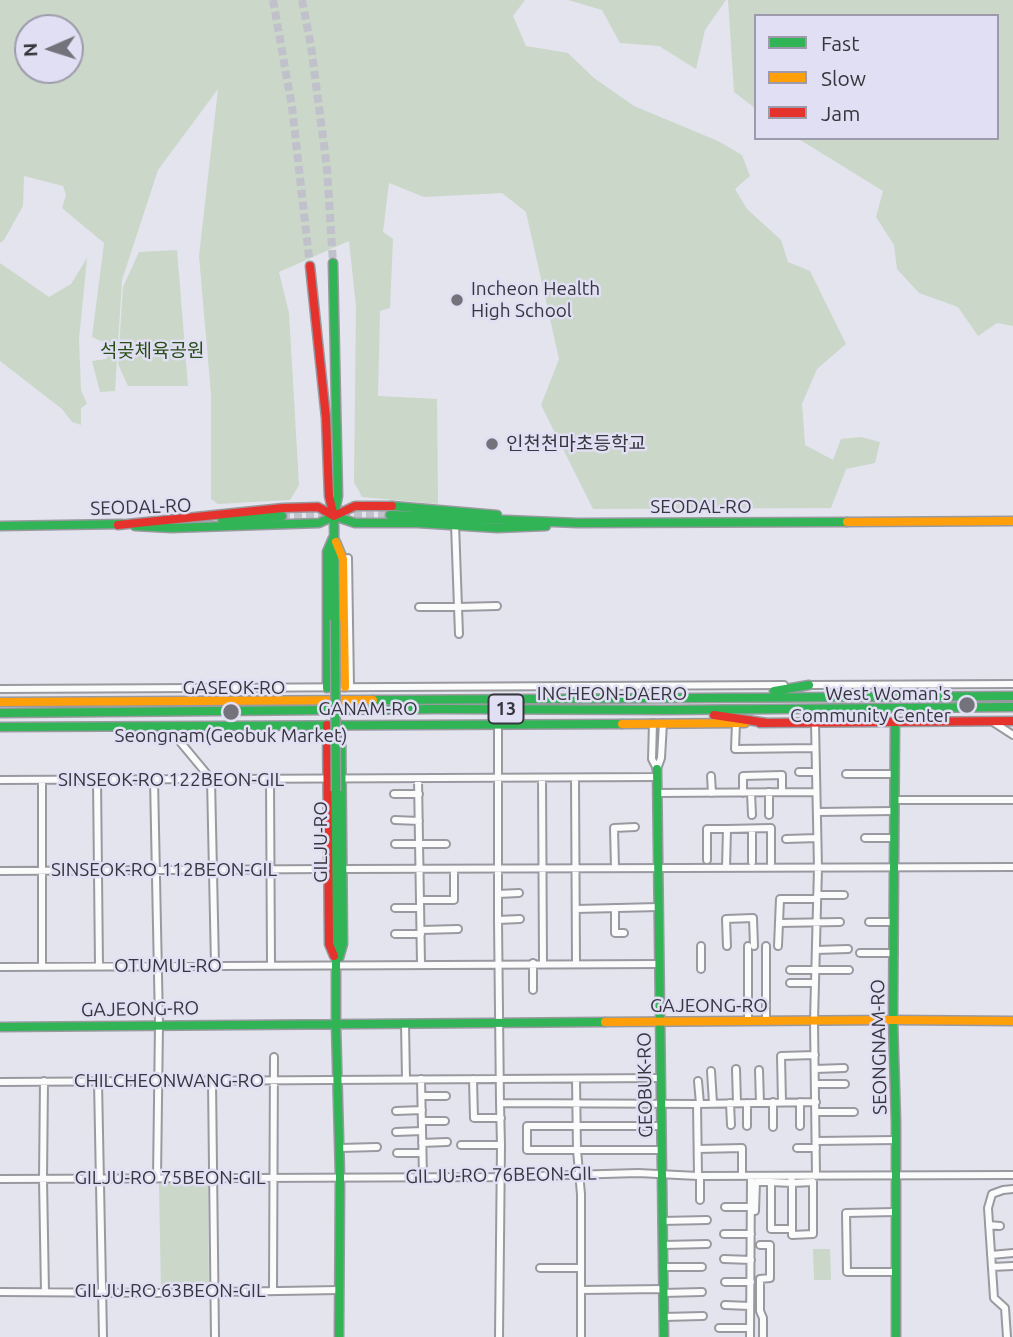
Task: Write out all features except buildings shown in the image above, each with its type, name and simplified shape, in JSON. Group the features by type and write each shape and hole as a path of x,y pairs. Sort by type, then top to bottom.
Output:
{"main road":[{"name":"GILJU-RO","path":"333,263 338,496 334,536 340,1147 339,1337"},
{"name":"GILJU-RO","path":"310,266 326,418 329,496 334,516"},
{"path":"283,516 319,523 355,506 390,506 576,523"},
{"path":"389,519 382,520 380,514 390,506"},
{"path":"283,516 317,507 355,523 389,519 515,528 576,523"},
{"name":"SEODAL-RO","path":"0,526 118,524 283,516"},
{"name":"SEODAL-RO","path":"389,519 576,523 1013,521"},
{"name":"GILJU-RO","path":"334,536 343,559 347,687"},
{"name":"GILJU-RO","path":"327,688 327,552 334,536"},
{"path":"732,697 809,685"},
{"name":"INCHEON-DAERO","path":"0,702 1013,696"},
{"name":"INCHEON-DAERO","path":"0,713 1013,707"},
{"path":"666,710 767,723"},
{"name":"GANAM-RO","path":"0,727 1013,721"},
{"name":"SEONGNAM-RO","path":"895,723 893,1020 897,1337"},
{"path":"327,725 330,944 337,965"},
{"path":"337,965 343,944 341,725"},
{"name":"GEOBUK-RO","path":"657,773 664,1337"},
{"name":"GAJEONG-RO","path":"0,1027 1013,1021"}],"street":[{"path":"455,524 459,634"},
{"path":"347,687 348,558"},
{"path":"419,607 497,606"},
{"name":"GASEOK-RO","path":"0,689 1013,684"},
{"path":"991,722 1013,735"},
{"path":"653,723 652,758 657,773"},
{"path":"657,773 661,758 663,723"},
{"path":"736,723 736,749 815,748"},
{"path":"815,723 818,867 814,1021 816,1176"},
{"path":"498,724 498,964 502,1145 499,1337"},
{"path":"167,726 211,779 215,965"},
{"path":"799,772 816,772"},
{"name":"SINSEOK-RO 122BEON-GIL","path":"0,780 575,778 657,773"},
{"path":"846,774 894,774"},
{"path":"743,793 743,776 782,775 782,792"},
{"path":"712,776 712,793"},
{"path":"542,778 543,963"},
{"path":"575,778 576,963"},
{"path":"154,779 159,1024 157,1178"},
{"path":"270,779 271,965"},
{"path":"418,779 421,964"},
{"path":"42,780 42,966"},
{"path":"97,780 99,966"},
{"path":"769,792 769,815"},
{"path":"657,793 816,792"},
{"path":"751,793 752,815"},
{"path":"394,794 419,794"},
{"path":"894,800 1013,800"},
{"path":"817,811 894,811"},
{"path":"395,820 419,821"},
{"path":"615,868 614,828 635,827"},
{"path":"752,828 752,862"},
{"path":"708,860 707,829 771,828 771,863"},
{"path":"726,868 727,829"},
{"path":"786,839 817,838"},
{"path":"865,838 893,838"},
{"path":"395,844 446,844"},
{"path":"343,869 1013,867"},
{"name":"SINSEOK-RO 112BEON-GIL","path":"0,871 328,869"},
{"path":"420,900 454,900 454,869"},
{"path":"498,894 519,894"},
{"path":"778,946 780,899 844,895"},
{"path":"576,909 659,907"},
{"path":"395,908 420,908"},
{"path":"615,908 615,933 624,933"},
{"path":"727,946 726,919 753,918 748,1021"},
{"path":"498,920 520,919"},
{"path":"779,923 840,922"},
{"path":"869,922 893,922"},
{"path":"395,934 458,929"},
{"path":"701,946 701,970"},
{"path":"766,946 766,1021"},
{"path":"816,950 848,949"},
{"name":"SEONGNAM-RO","path":"860,953 894,953"},
{"path":"533,963 533,990"},
{"name":"OTUMUL-RO","path":"0,967 659,964"},
{"path":"790,970 849,970"},
{"path":"790,983 815,983"},
{"path":"405,1024 405,1079"},
{"path":"782,1102 781,1056 815,1055"},
{"path":"273,1290 274,1057"},
{"path":"815,1069 844,1068"},
{"path":"731,1125 736,1069"},
{"path":"759,1070 760,1102"},
{"path":"711,1071 713,1103"},
{"path":"421,1079 423,1177"},
{"path":"473,1079 474,1118 501,1118"},
{"path":"576,1079 577,1150 581,1174 581,1337"},
{"name":"CHILCHEONWANG-RO","path":"0,1082 661,1079"},
{"path":"44,1081 45,1292"},
{"path":"98,1081 103,1337"},
{"path":"212,1081 215,1337"},
{"path":"698,1081 700,1200"},
{"path":"815,1084 845,1084"},
{"path":"422,1096 446,1096"},
{"path":"500,1103 699,1104 816,1101"},
{"path":"773,1102 773,1127"},
{"path":"800,1102 800,1126"},
{"path":"747,1103 747,1126"},
{"path":"396,1111 422,1110"},
{"path":"816,1112 854,1112"},
{"path":"422,1121 445,1121"},
{"path":"661,1126 527,1126 527,1150 662,1150"},
{"path":"396,1132 422,1131"},
{"name":"SEONGNAM-RO","path":"797,1148 896,1140"},
{"path":"422,1143 447,1142"},
{"path":"461,1145 502,1145"},
{"path":"340,1147 377,1147"},
{"path":"698,1149 742,1148 742,1176"},
{"path":"397,1153 422,1153"},
{"name":"GILJU-RO 76BEON-GIL","path":"340,1177 638,1174 791,1179"},
{"path":"750,1337 751,1234 756,1182 816,1176 1013,1175"},
{"path":"751,1176 753,1209"},
{"name":"GILJU-RO 75BEON-GIL","path":"0,1179 340,1177"},
{"path":"791,1179 813,1182 813,1234 792,1235 791,1179"},
{"path":"771,1182 771,1229 792,1229"},
{"path":"1007,1337 1010,1323 1005,1308 994,1298 989,1277 992,1267 988,1250 987,1220 992,1195 1013,1189"},
{"path":"725,1207 753,1209"},
{"path":"895,1212 846,1213 847,1272 896,1272"},
{"path":"662,1221 707,1220"},
{"path":"987,1220 1000,1226"},
{"path":"724,1234 751,1234"},
{"path":"663,1245 707,1244"},
{"path":"760,1245 770,1245 770,1278 760,1279 763,1337"},
{"path":"988,1250 1013,1254"},
{"path":"724,1259 751,1259"},
{"path":"992,1267 1013,1266"},
{"path":"663,1268 702,1267"},
{"path":"540,1268 581,1268"},
{"path":"725,1282 751,1282"},
{"name":"GILJU-RO 63BEON-GIL","path":"0,1292 339,1290"},
{"path":"581,1290 702,1292"},
{"path":"725,1305 750,1306"},
{"path":"664,1317 703,1317"},
{"path":"719,1328 750,1328"}],"green space":[{"path":"0,0 525,0 513,16 526,46 568,53 594,78 634,106 718,141 742,155 750,176 735,189 747,209 781,240 788,262 810,271 846,344 817,369 802,404 805,445 833,460 841,439 861,437 880,442 875,463 846,469 831,508 593,509 541,405 559,359 526,212 502,193 424,197 389,183 383,232 393,239 390,308 380,311 378,396 437,399 438,504 362,497 354,482 356,306 349,241 279,272 289,313 299,485 290,500 218,504 211,499 211,394 199,256 218,89 158,170 122,280 115,391 100,392 92,361 106,359 112,346 92,337 104,243 62,208 66,195 63,186 24,176 23,206 0,243"},
{"path":"568,0 726,0 705,30 696,69 659,46 620,43 602,10"},
{"path":"728,0 1013,0 1013,326 997,323 978,336 958,307 919,293 897,269 894,245 876,217 883,191 800,140 999,140 999,14 754,14 754,107 734,92"},
{"name":"석곶체육공원","path":"177,250 188,386 128,386 118,364 123,287 139,252"},
{"path":"87,258 79,339 81,390 87,404 81,408 81,425 72,422 62,409 0,361 0,263 49,297 71,284"},
{"path":"159,1183 208,1185 209,1292 161,1293"},
{"path":"813,1249 830,1249 831,1280 814,1280"}],"tunnel":[{"path":"273,0 292,107 310,266"},
{"path":"302,0 311,46 327,168 333,263"},
{"path":"282,516 390,515"}],"traffic: fast":[{"path":"333,263 338,496 334,516 335,620"},
{"path":"392,506 497,515"},
{"path":"390,515 577,523 847,522"},
{"path":"222,519 282,516"},
{"path":"135,526 171,528 319,523 334,516 355,523 418,523 497,528 546,526"},
{"path":"0,526 122,524"},
{"path":"327,688 327,552 333,538"},
{"path":"335,620 336,791"},
{"path":"774,691 809,685"},
{"path":"373,700 1013,696"},
{"path":"0,713 1013,707"},
{"path":"895,723 893,1020 896,1337"},
{"path":"0,727 622,724"},
{"path":"339,958 343,944 341,725"},
{"path":"657,769 664,1337"},
{"path":"336,791 339,1337"},
{"path":"0,1027 605,1022"}],"traffic: slow":[{"path":"847,522 1013,521"},
{"path":"336,542 343,559 345,687"},
{"path":"0,702 373,700"},
{"path":"622,724 745,723"},
{"path":"605,1022 1013,1021"}],"traffic: jam":[{"path":"310,266 326,418 329,496 333,513"},
{"path":"118,525 283,508 318,507 334,516 355,506 392,506"},
{"path":"714,715 767,723"},
{"path":"760,723 1013,721"},
{"path":"327,725 329,944 334,956"}],"place":[{"name":"Incheon Health High School","path":"457,300"},
{"name":"인천천마초등학교","path":"492,444"},
{"name":"West Woman's Community Center","path":"967,705"},
{"name":"Seongnam(Geobuk Market)","path":"231,712"}]}
